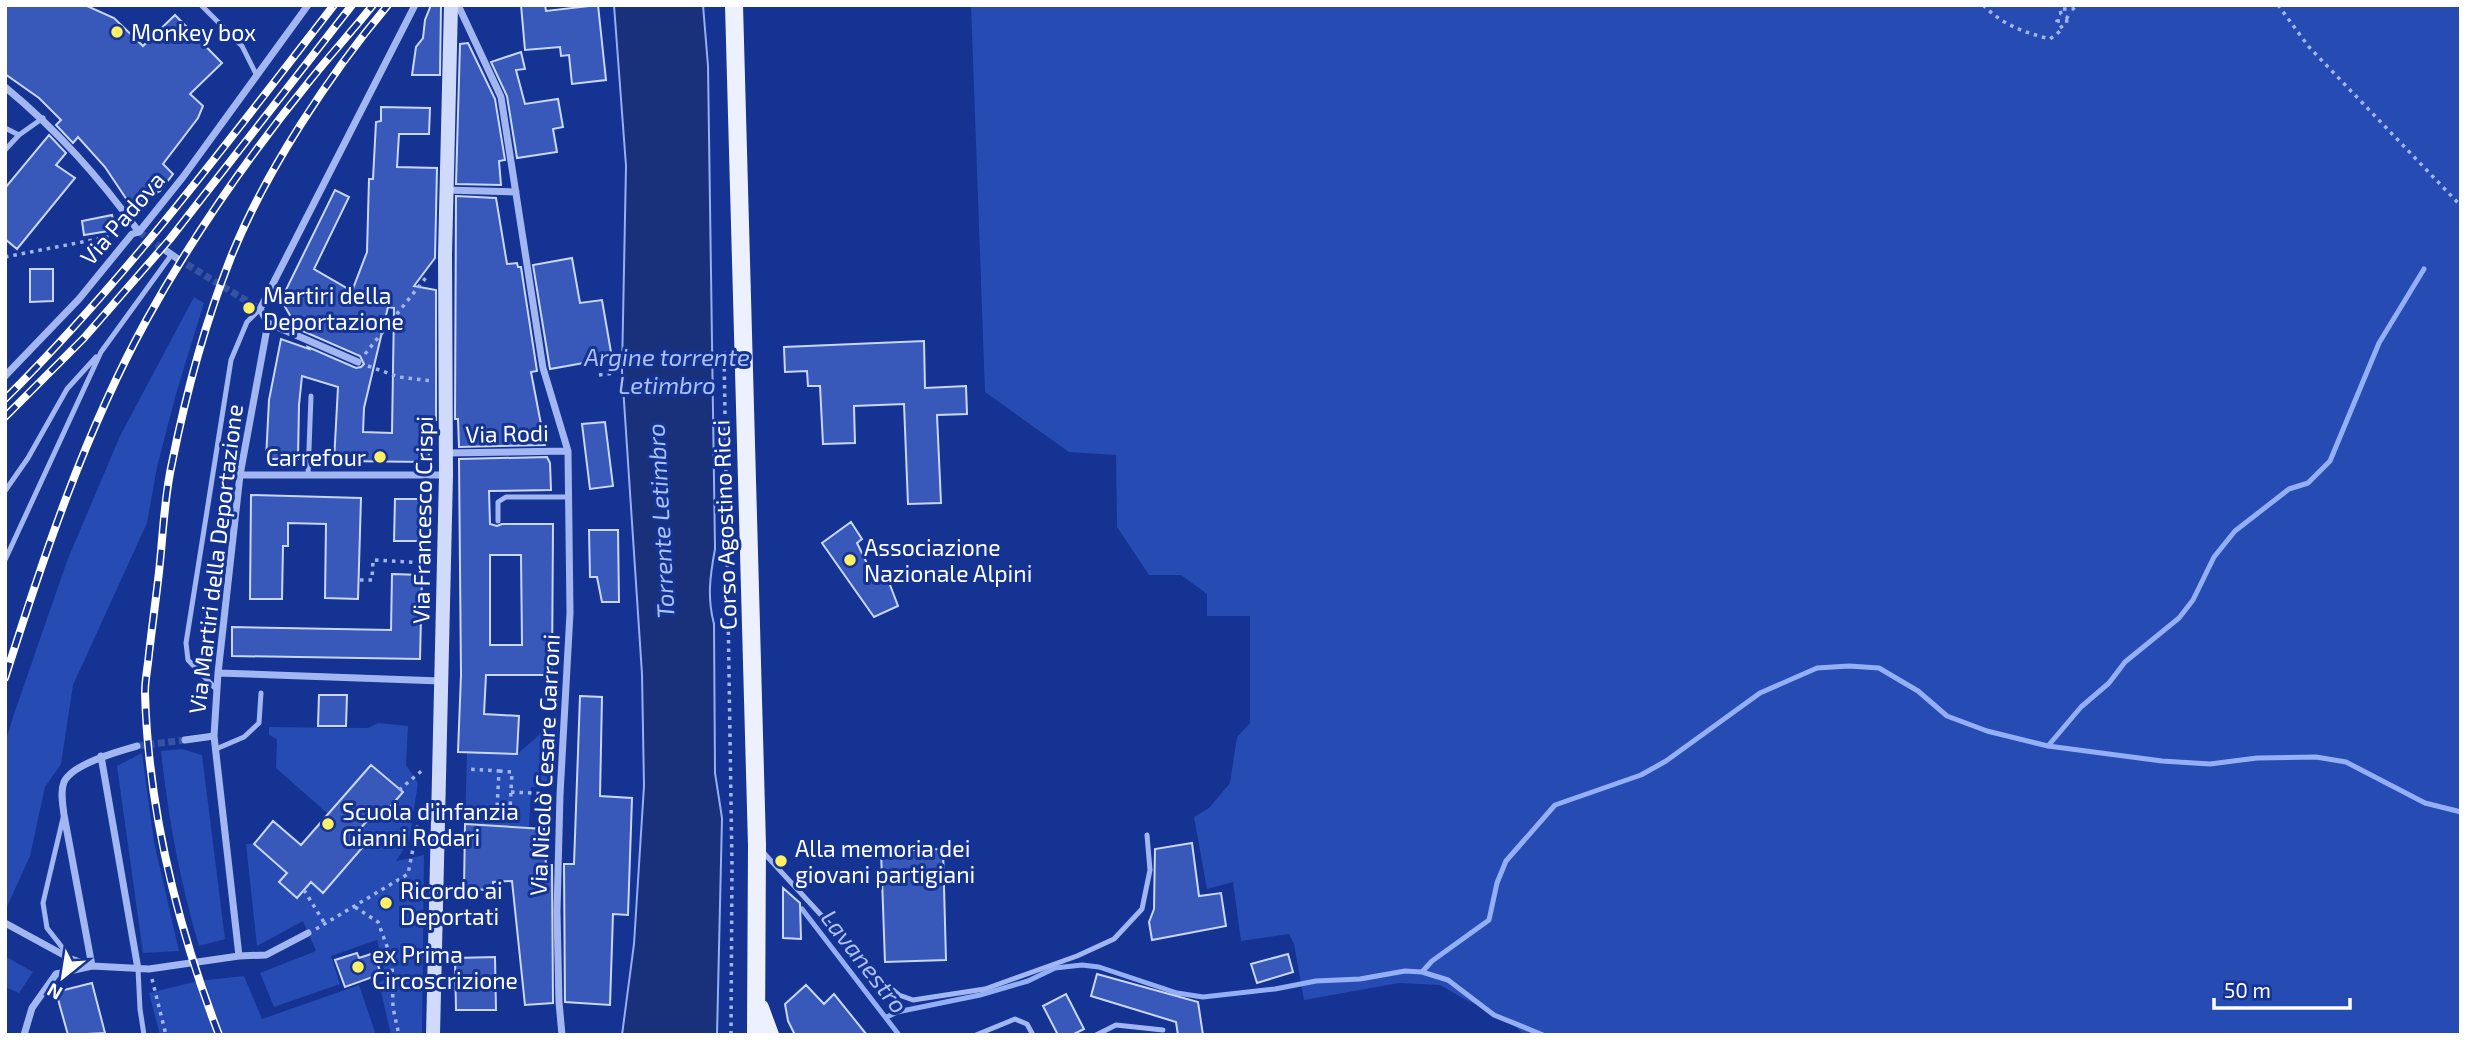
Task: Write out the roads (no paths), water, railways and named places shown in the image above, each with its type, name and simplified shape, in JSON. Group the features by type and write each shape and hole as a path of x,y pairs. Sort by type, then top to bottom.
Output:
{"main road":[{"name":"Corso Agostino Ricci","path":"734,5 757,845 756,1035"},
{"name":"Corso Agostino Ricci","path":"758,1001 770,1035"}],"street":[{"name":"Via Padova","path":"5,376 79,299 183,177 308,5"},
{"path":"358,362 268,323 260,309 415,5"},
{"name":"Via Francesco Crispi","path":"433,1035 447,453 445,254 451,5"},
{"name":"Via Nicolò Cesare Garroni","path":"458,5 501,97 543,368 568,451 570,613 557,911 562,1035"},
{"path":"5,87 43,118 99,178 136,233"},
{"path":"446,190 516,192"},
{"name":"Via Martiri della Deportazione","path":"239,956 214,736 218,673 240,475 268,323"},
{"name":"Via Rodi","path":"447,453 568,451"},
{"path":"240,475 446,475"},
{"path":"218,673 441,681"},
{"path":"185,740 214,736"},
{"path":"92,966 64,815 64,782 70,775 101,757 137,746"},
{"path":"101,757 138,969"},
{"path":"5,923 71,959 92,966 138,969 266,955 308,933"},
{"path":"24,1035 32,1008 56,974 92,966"}],"lane":[{"path":"201,5 242,46 257,76"},
{"path":"5,150 19,135 43,118"},
{"path":"5,128 19,135"},
{"path":"5,491 28,458 67,389 100,352 172,254"},
{"path":"217,690 188,660 186,643 231,360 247,322 260,309"},
{"path":"5,559 100,352"},
{"path":"308,475 311,396"},
{"path":"498,521 498,502 506,497 570,497"},
{"path":"216,749 244,737 259,723 261,693"},
{"path":"64,815 43,903 47,928 71,959"},
{"path":"757,845 881,981 899,995 913,1000 985,989 1077,956 1114,939 1142,909 1150,870 1147,835"},
{"path":"138,969 139,1009 144,1035"},
{"path":"976,1035 1015,1019 1027,1024 1033,1035"},
{"path":"1096,1035 1116,1025 1163,1030"}],"water":[{"name":"Argine torrente Letimbro","path":"614,5 703,5 708,66 715,549 710,596 714,624 715,773 722,818 717,1035 622,1035 634,944 644,786 642,674 622,371 626,166"}],"waterway":[{"path":"2048,746 2081,707 2109,683 2125,662 2179,618 2193,600 2214,557 2235,531 2289,489 2308,483 2330,461 2379,343 2424,269"},
{"path":"1422,972 1432,961 1489,920 1497,883 1506,861 1555,805 1641,775 1666,761 1760,693 1817,668 1879,668 1918,691 1947,716 1987,731 2048,746 2162,761 2210,764 2257,758 2316,757 2346,762 2425,803 2461,812"},
{"name":"Lavanestro","path":"802,909 899,1035"},
{"path":"887,1017 897,1012 980,995 1028,981 1055,968 1082,965 1099,967 1177,993 1203,997 1275,989 1316,981 1360,979 1405,971 1422,972 1448,980 1494,1015 1543,1035"}],"tunnel":[{"path":"139,232 165,250"},
{"path":"178,259 260,309"},
{"path":"137,746 185,740"}],"railway":[{"path":"5,399 50,353 135,257 334,5"},
{"path":"5,417 84,338 170,239 352,5"},
{"path":"5,678 67,495 104,405 147,319 184,256 245,165 373,5"},
{"path":"219,1035 190,952 167,866 147,736 145,683 169,476 197,358 231,257 245,225 300,125 343,62 388,5"}],"place":[{"name":"Monkey box","path":"117,32"},
{"name":"Martiri della Deportazione","path":"249,308"},
{"name":"Carrefour","path":"380,457"},
{"name":"Associazione Nazionale Alpini","path":"850,560"},
{"name":"Scuola d'infanzia Gianni Rodari","path":"328,824"},
{"name":"Alla memoria dei giovani partigiani","path":"781,861"},
{"name":"Ricordo ai Deportati","path":"386,903"},
{"name":"ex Prima Circoscrizione","path":"358,967"}],"water label":[{"name":"Torrente Letimbro","path":"660,521"}]}
